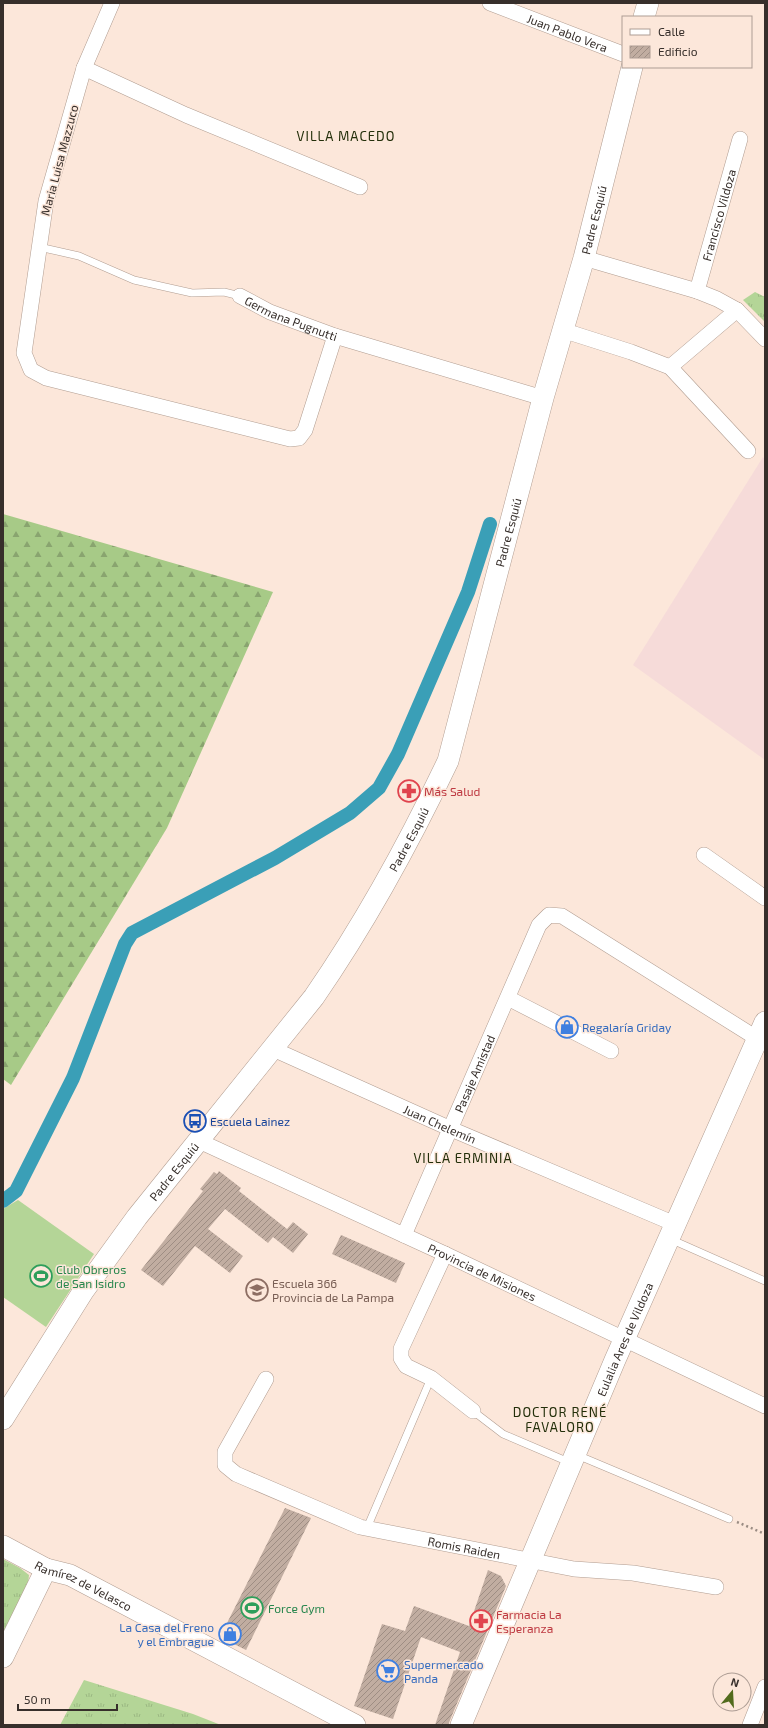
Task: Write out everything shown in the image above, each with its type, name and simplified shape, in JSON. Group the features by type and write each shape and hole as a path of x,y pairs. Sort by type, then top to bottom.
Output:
{"street":[{"name":"Maria Luisa Mazzuco","path":"112,3 84,68 46,201 24,353 31,370 46,378 290,439 299,438 305,430 335,336"},
{"name":"Juan Pablo Vera","path":"490,3 622,54"},
{"path":"644,16 648,3"},
{"path":"84,68 186,115 360,187"},
{"name":"Padre Esquiú","path":"3,1419 84,1290 137,1217 314,997 369,912 426,807 448,761 543,398 584,258 632,68"},
{"name":"Francisco Vildoza","path":"697,291 740,139"},
{"path":"584,258 697,291 717,299 738,310 765,339"},
{"name":"Germana Pugnutti","path":"240,296 270,312 335,336 543,398"},
{"path":"670,367 738,310"},
{"path":"562,330 631,352 670,367 748,450"},
{"path":"704,855 765,898"},
{"name":"Pasaje Amistad","path":"404,1235 539,925 549,916 562,916 762,1030"},
{"path":"508,998 611,1051"},
{"name":"Eulalia Ares de Vildoza","path":"461,1725 624,1339 762,1030"},
{"name":"Juan Chelemín","path":"273,1049 672,1231"},
{"name":"Provincia de Misiones","path":"198,1141 445,1254 765,1406"},
{"path":"445,1254 401,1349 401,1358 406,1366 431,1378 473,1411"},
{"name":"Romis Raiden","path":"266,1379 225,1452 225,1465 236,1474 367,1528 574,1569 633,1573 716,1587"},
{"name":"Ramírez de Velasco","path":"3,1546 46,1569 70,1575 355,1725"},
{"path":"3,1657 46,1569"},
{"path":"750,1725 765,1686"}],"lane":[{"name":"Germana Pugnutti","path":"39,247 79,256 134,280 192,292 224,292 240,296"},
{"path":"672,1231 765,1281"},
{"path":"367,1528 431,1378"},
{"path":"473,1411 503,1434 573,1459 729,1519"}],"path":[{"path":"729,1519 765,1534"}],"shaded area":[{"path":"763,457 765,460 765,760 633,665"}],"green space":[{"path":"755,292 765,297 765,322 743,300"},
{"path":"3,514 273,592 167,828 11,1085 3,1079"},
{"name":"Club Obreros de San Isidro","path":"18,1200 94,1254 46,1327 3,1297 3,1209"},
{"path":"3,1559 20,1568 29,1575 28,1584 3,1633"},
{"path":"84,1680 193,1714 221,1725 60,1725"}],"building":[{"path":"219,1171 241,1188 239,1191 287,1229 293,1222 308,1234 293,1253 273,1237 268,1243 225,1209 208,1229 243,1256 230,1273 195,1246 163,1286 141,1270 203,1191 200,1189 214,1172 217,1174"},
{"path":"341,1235 405,1263 396,1283 332,1254"},
{"path":"285,1508 311,1518 246,1650 220,1637"},
{"path":"488,1570 501,1576 506,1586 448,1725 435,1725 460,1652 421,1637 393,1719 354,1706 382,1624 405,1631 414,1606 469,1626"}],"waterway":[{"path":"3,1201 16,1191 73,1078 125,944 132,933 275,858 350,813 379,788 398,754 468,592 490,524"}],"place":[{"name":"Más Salud","path":"409,791"},
{"name":"Regalaría Griday","path":"567,1027"},
{"name":"Escuela Lainez","path":"195,1121"},
{"name":"Club Obreros de San Isidro","path":"41,1276"},
{"name":"Escuela 366 Provincia de La Pampa","path":"257,1290"},
{"name":"Force Gym","path":"252,1608"},
{"name":"Farmacia La Esperanza","path":"481,1621"},
{"name":"La Casa del Freno y el Embrague","path":"230,1634"},
{"name":"Supermercado Panda","path":"388,1671"}],"district":[{"name":"VILLA MACEDO","path":"346,136"},
{"name":"VILLA ERMINIA","path":"463,1158"},
{"name":"DOCTOR RENÉ FAVALORO","path":"560,1420"}]}
